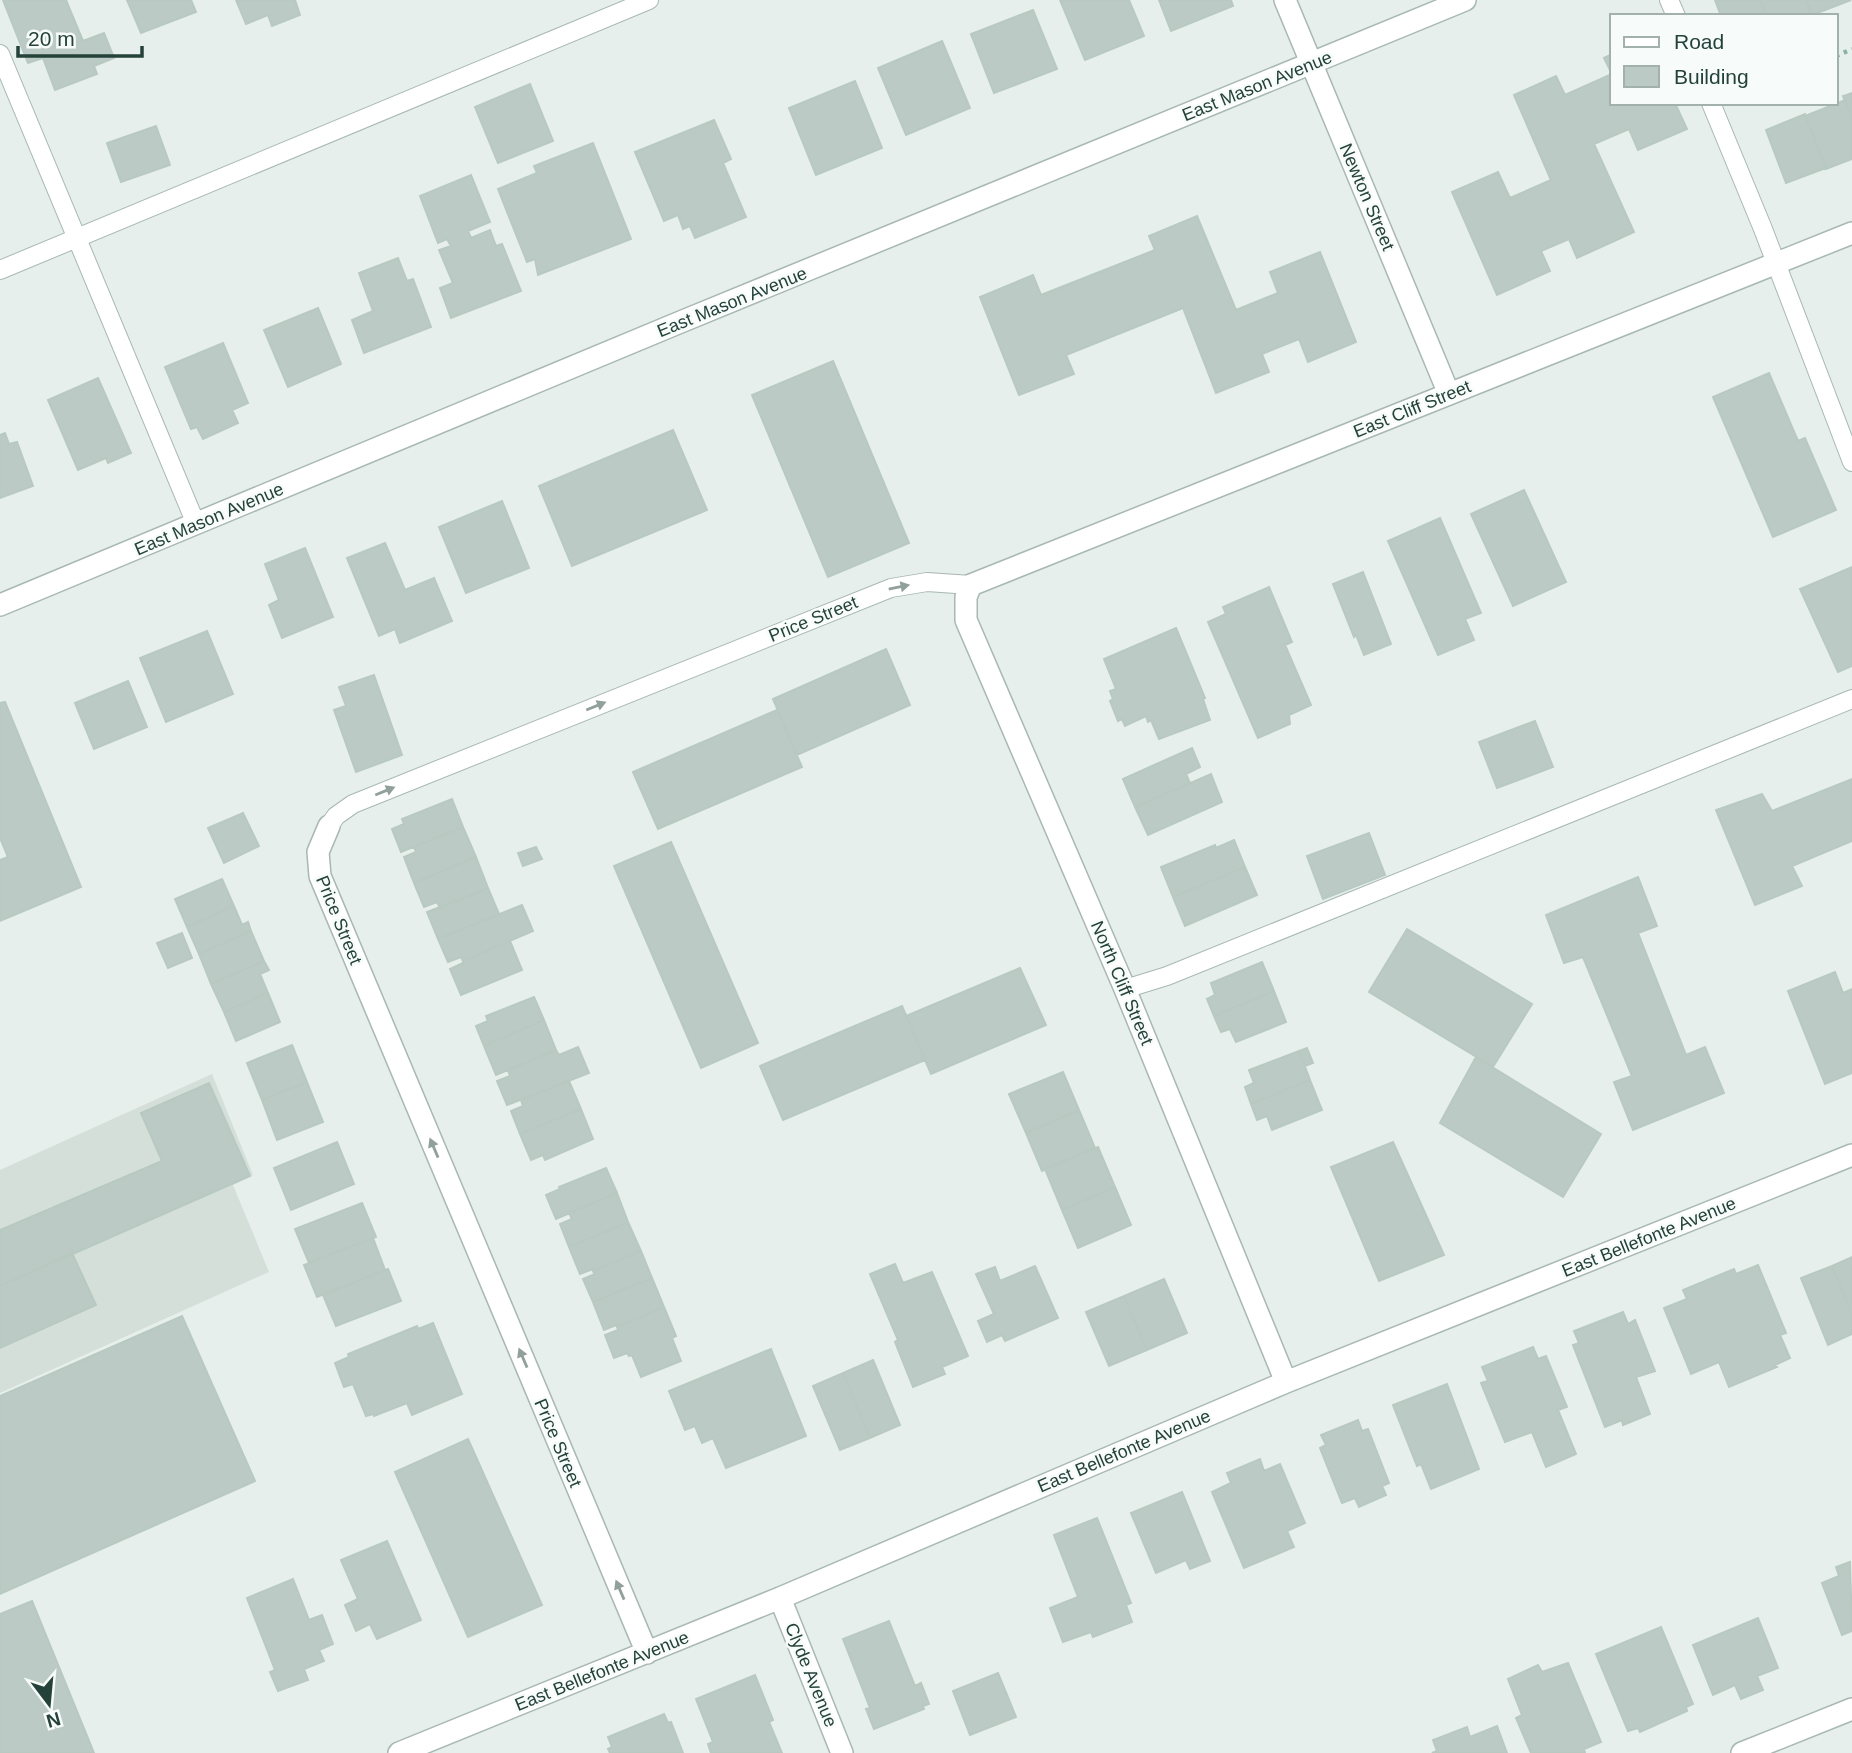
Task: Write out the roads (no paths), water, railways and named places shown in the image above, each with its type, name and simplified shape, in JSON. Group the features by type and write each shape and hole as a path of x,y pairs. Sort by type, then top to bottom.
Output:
{"street":[{"name":"Newton Street","path":"1285,0 1449,394"},
{"name":"East Mason Avenue","path":"0,605 1465,0"},
{"name":"East Cliff Street","path":"971,585 1852,233"},
{"name":"North Cliff Street","path":"971,585 966,597 966,620 1125,989 1286,1382"},
{"name":"Price Street","path":"329,826 318,852 320,876 647,1653"},
{"name":"East Bellefonte Avenue","path":"399,1753 780,1598 1286,1382 1852,1155"},
{"name":"Clyde Avenue","path":"780,1598 842,1753"},
{"path":"1742,1753 1852,1709"}],"lane":[{"path":"0,270 649,0"},
{"path":"0,54 196,524"},
{"path":"1713,105 1852,462"},
{"name":"Price Street","path":"329,826 336,816 353,804 891,588 927,582 971,585"},
{"path":"1125,989 1167,976 1852,699"}]}
